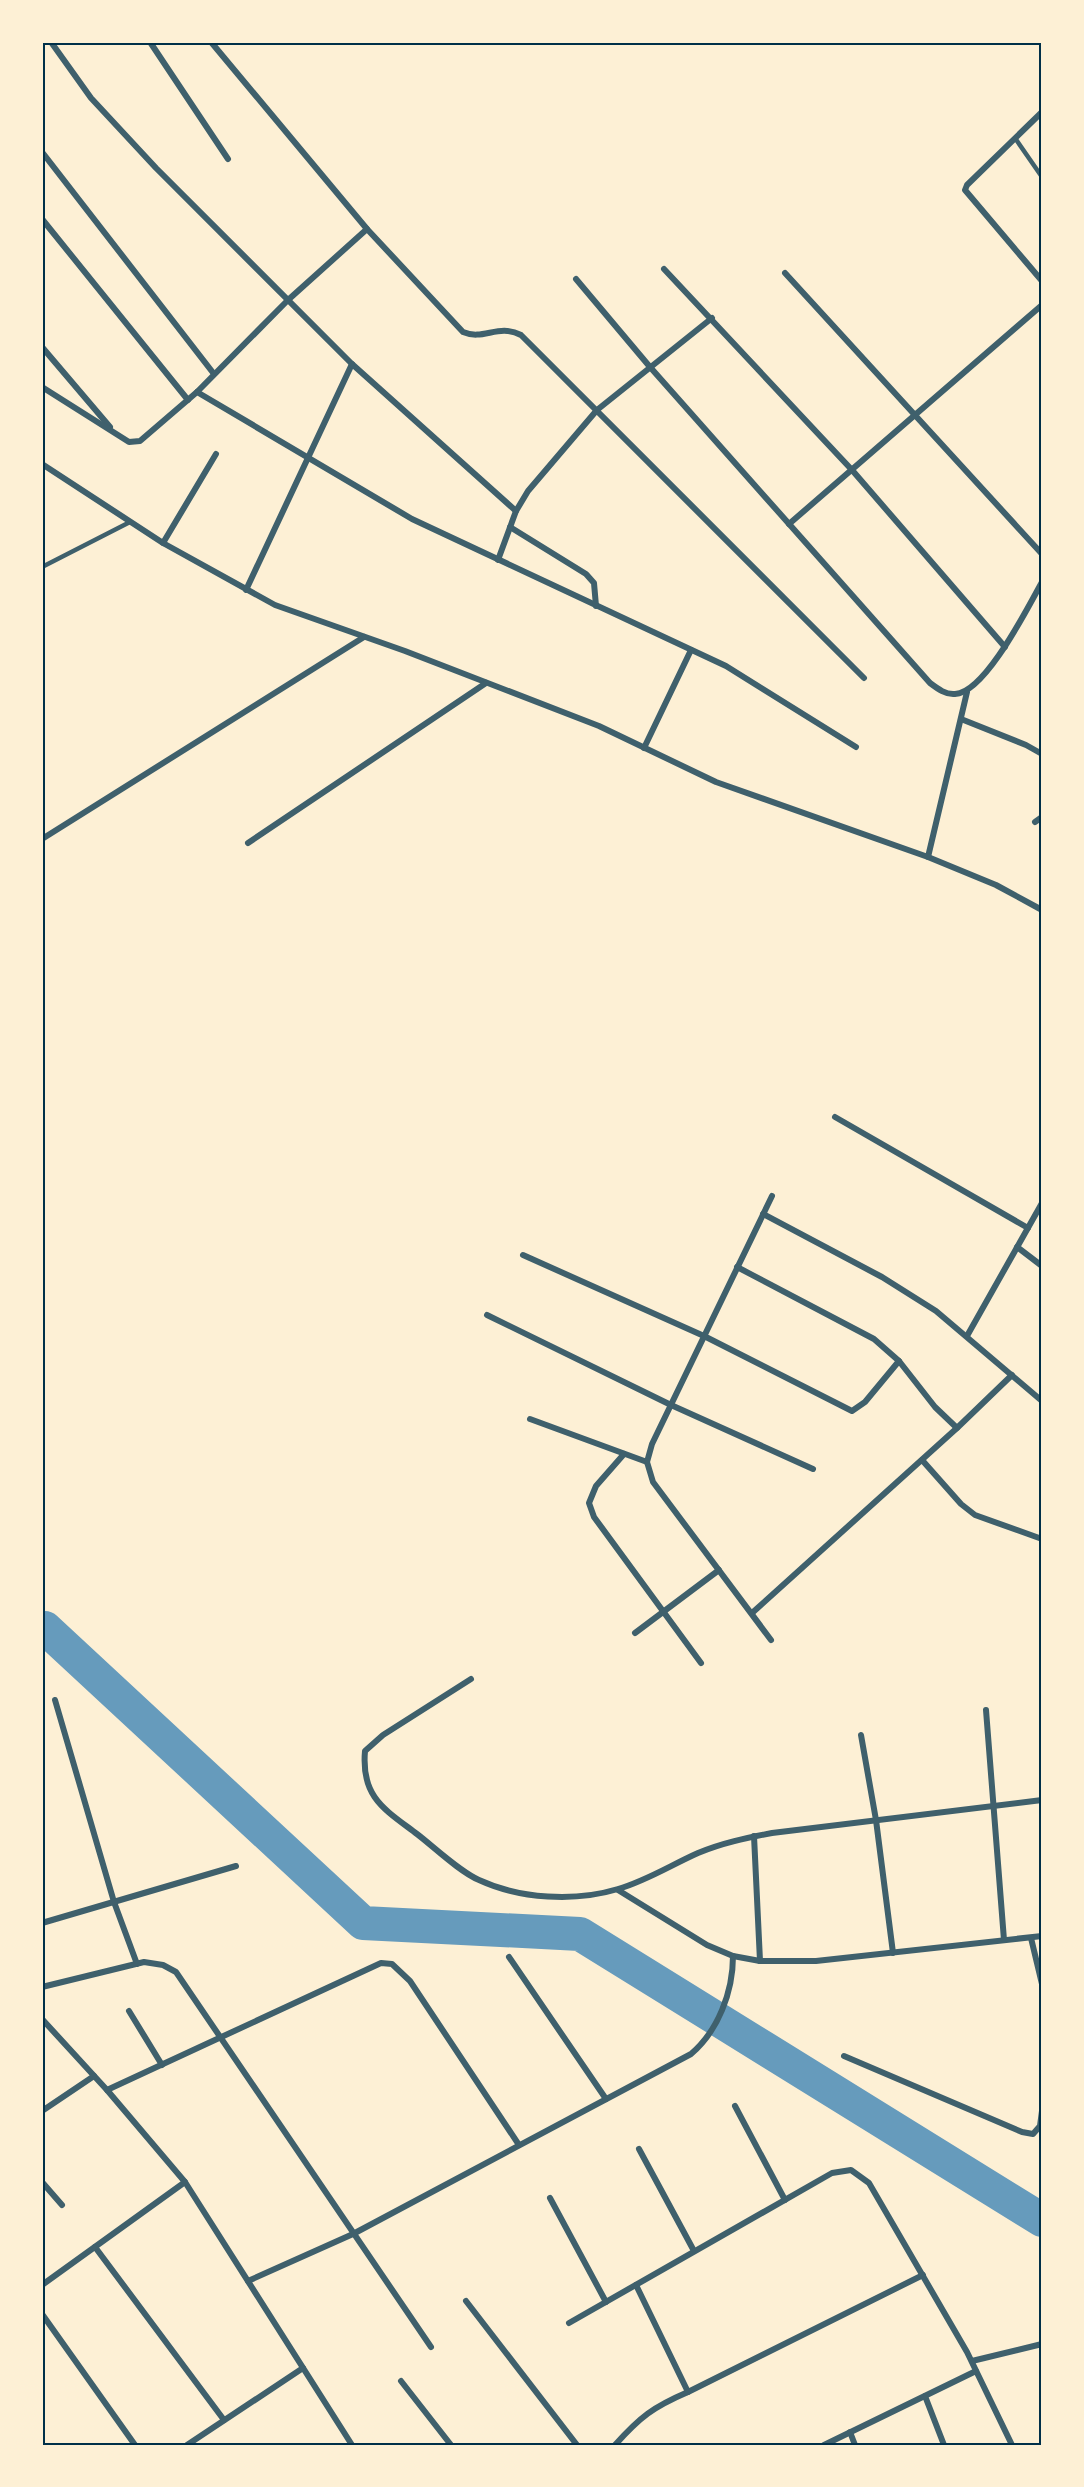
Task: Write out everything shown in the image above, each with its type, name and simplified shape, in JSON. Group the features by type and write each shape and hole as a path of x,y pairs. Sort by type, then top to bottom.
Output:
{"street":[{"path":"51,42 91,98 156,168 352,364 516,511"},
{"path":"150,42 228,159"},
{"path":"210,42 367,229 464,332 471,335 510,329 521,335 864,678"},
{"path":"1042,112 967,185 965,190 1042,281"},
{"path":"42,152 214,375"},
{"path":"42,219 188,400"},
{"path":"42,387 129,442 140,441 188,400 288,300 367,229"},
{"path":"664,269 852,470 1005,647"},
{"path":"785,273 1042,554"},
{"path":"576,279 650,367 789,524 930,683 942,692 955,694 967,692 977,685 1005,647 1042,582"},
{"path":"789,524 1042,305"},
{"path":"498,560 516,511 528,491 597,410 712,318"},
{"path":"42,347 114,432"},
{"path":"246,590 352,364"},
{"path":"196,392 412,519 726,666 856,747"},
{"path":"163,543 216,454"},
{"path":"42,464 163,543 275,605 599,726 716,782 928,856 996,885 1042,910"},
{"path":"510,527 586,574 594,583 596,606"},
{"path":"42,839 364,637"},
{"path":"644,748 691,650"},
{"path":"248,843 486,683"},
{"path":"928,856 967,692"},
{"path":"961,719 1026,745 1042,754"},
{"path":"1035,822 1042,817"},
{"path":"835,1117 1028,1228"},
{"path":"771,1640 653,1482 647,1462 652,1444 772,1196"},
{"path":"967,1336 1042,1203"},
{"path":"763,1214 913,1295 967,1336 1042,1401"},
{"path":"1017,1247 1042,1266"},
{"path":"523,1255 704,1336 852,1411 865,1402 899,1361"},
{"path":"737,1267 874,1339 899,1361 935,1407 957,1428"},
{"path":"487,1315 671,1405 813,1469"},
{"path":"752,1613 957,1428 1012,1375"},
{"path":"530,1419 647,1462"},
{"path":"624,1454 596,1486 589,1503 594,1517 701,1663"},
{"path":"922,1460 961,1504 975,1515 1042,1539"},
{"path":"635,1633 719,1570"},
{"path":"471,1679 383,1735 365,1751 363,1770 368,1788 383,1808 477,1879 505,1890 544,1896 579,1895 618,1890 709,1849 754,1836 1042,1800"},
{"path":"55,1700 114,1902 137,1964"},
{"path":"986,1710 1004,1941"},
{"path":"861,1734 876,1820 893,1953"},
{"path":"754,1836 760,1961"},
{"path":"42,1923 236,1866"},
{"path":"618,1890 707,1946 733,1956 760,1961 816,1961 1042,1936"},
{"path":"1031,1938 1042,1984"},
{"path":"248,2281 353,2234 691,2054 709,2035 730,1990 733,1956"},
{"path":"509,1957 606,2100"},
{"path":"42,1987 144,1962 163,1965 177,1972 431,2348"},
{"path":"107,2090 381,1963 392,1964 410,1981 519,2145"},
{"path":"129,2011 162,2065"},
{"path":"42,2019 107,2090 185,2182 352,2445"},
{"path":"844,2056 1022,2132 1033,2133 1040,2126 1042,2111"},
{"path":"42,2111 94,2076"},
{"path":"735,2106 785,2200"},
{"path":"639,2149 694,2252"},
{"path":"569,2323 832,2173 851,2170 869,2183 923,2275 972,2361 1012,2445"},
{"path":"42,2182 62,2205"},
{"path":"42,2286 185,2182"},
{"path":"550,2198 606,2302"},
{"path":"95,2247 224,2420"},
{"path":"615,2445 641,2417 662,2403 923,2275"},
{"path":"636,2285 688,2392"},
{"path":"466,2301 577,2445"},
{"path":"42,2314 135,2445"},
{"path":"972,2361 1042,2344"},
{"path":"187,2445 303,2368"},
{"path":"824,2445 976,2371"},
{"path":"401,2381 451,2445"},
{"path":"925,2396 944,2445"},
{"path":"850,2432 855,2445"}],"lane":[{"path":"1015,138 1042,177"},
{"path":"42,567 130,522"}],"waterway":[{"path":"42,1628 45,1628 363,1923 580,1934 1042,2220"}]}
